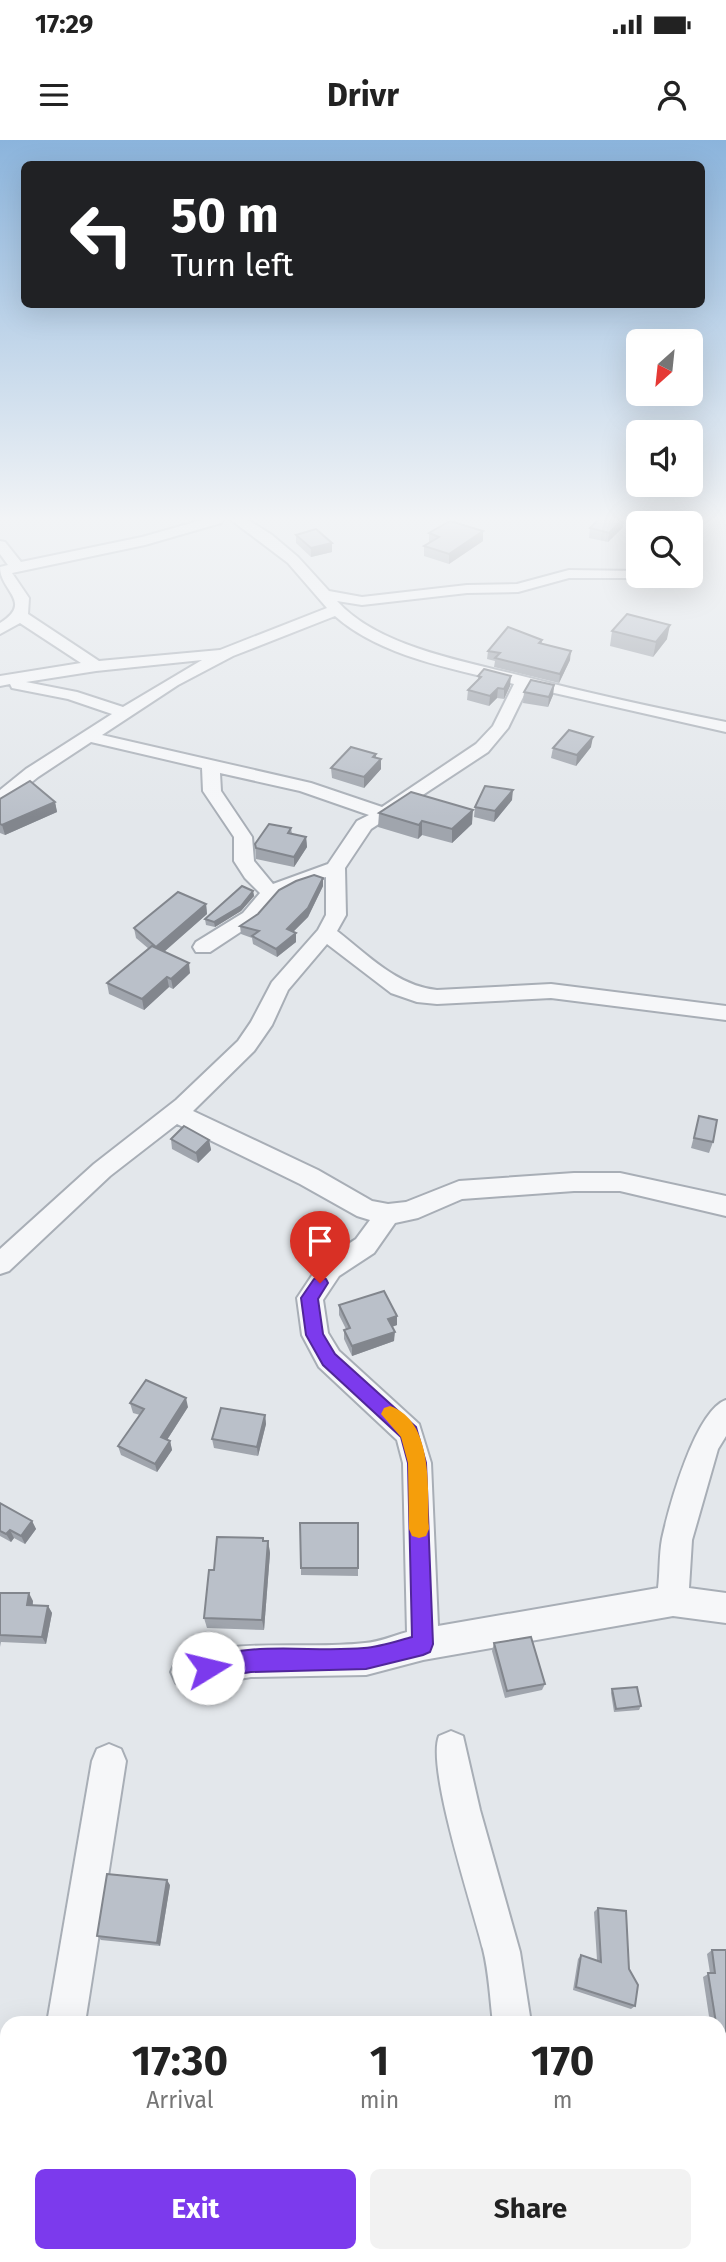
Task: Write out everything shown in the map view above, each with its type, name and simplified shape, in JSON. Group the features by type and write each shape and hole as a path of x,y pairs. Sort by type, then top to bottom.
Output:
{"street":[{"path":"0,629 15,619"},
{"path":"25,619 96,667"},
{"path":"0,799 32,773 172,682 227,653 313,619"},
{"path":"347,619 396,644 448,662 523,682 726,727"},
{"path":"0,683 96,667 227,653"},
{"path":"0,1264 102,1170 175,1113 246,1046 261,1025 279,988 300,960 326,933 336,915 333,895 335,867 364,824 406,800 482,748 500,728 523,682"},
{"path":"0,683 31,686 71,695 126,713"},
{"path":"90,737 305,787 382,813"},
{"path":"211,766 212,791 243,837 244,860 252,874 271,893"},
{"path":"203,947 250,918 271,893 288,883 335,867"},
{"path":"326,933 398,988 417,995 437,997 551,991 726,1013"},
{"path":"175,1113 309,1177 366,1209 388,1214 409,1210 459,1190 574,1182 620,1182 726,1206"},
{"path":"388,1214 365,1246 330,1269 310,1298 315,1335 329,1359 409,1433 417,1463 423,1644"},
{"path":"673,1601 677,1540 705,1444 726,1412"},
{"path":"187,1672 251,1661 366,1659 423,1644 673,1601 726,1608"},
{"path":"451,1748 463,1810 502,1952 511,2016"},
{"path":"67,2016 108,1761"}],"building":[{"path":"623,619 647,619 670,625 656,642 612,631"},
{"path":"508,627 542,640 539,643 571,651 560,674 495,658 500,653 488,651"},
{"path":"484,669 511,676 504,689 498,688 490,696 468,690 481,677 478,676"},
{"path":"531,680 554,685 549,697 524,692"},
{"path":"569,730 593,737 577,755 553,748"},
{"path":"351,747 376,754 373,757 381,759 364,777 331,768"},
{"path":"30,781 55,802 0,824 0,799"},
{"path":"485,786 513,790 495,811 475,807"},
{"path":"411,792 473,810 452,829 422,821 419,825 379,813"},
{"path":"269,824 291,828 288,833 306,837 294,857 256,848 255,844"},
{"path":"314,875 323,878 308,908 287,929 296,933 276,949 252,936 259,931 240,926 258,914 279,890"},
{"path":"242,886 253,891 241,906 214,922 205,919"},
{"path":"178,892 206,904 156,947 134,928"},
{"path":"152,946 189,963 171,979 167,977 142,999 107,983"},
{"path":"699,1116 717,1120 713,1142 694,1138"},
{"path":"184,1126 209,1140 196,1153 171,1139"},
{"path":"384,1291 397,1316 388,1319 395,1332 352,1346 344,1330 350,1328 339,1305"},
{"path":"146,1380 186,1398 161,1437 170,1441 155,1464 118,1446 144,1409 130,1403"},
{"path":"221,1408 265,1415 257,1447 212,1439"},
{"path":"0,1503 32,1521 21,1536 10,1530 6,1534 0,1531"},
{"path":"300,1523 358,1523 358,1568 301,1568"},
{"path":"217,1537 263,1538 263,1541 268,1541 262,1620 204,1618 209,1570 214,1570"},
{"path":"0,1593 29,1593 27,1605 48,1606 42,1637 0,1635"},
{"path":"531,1637 545,1684 507,1691 494,1643"},
{"path":"637,1687 641,1706 616,1709 612,1689"},
{"path":"107,1874 167,1880 157,1943 97,1936"},
{"path":"598,1908 626,1911 629,1969 638,1985 635,2006 576,1987 581,1955 601,1962"},
{"path":"712,1950 726,1950 726,2016 715,2016 708,1973 715,1973"}],"slow traffic":[{"path":"390,1414 409,1433 417,1463 419,1529"}],"route":[{"path":"208,1668 251,1661 366,1659 423,1644 417,1463 409,1433 370,1394 329,1359 315,1335 310,1298 320,1283"}]}
